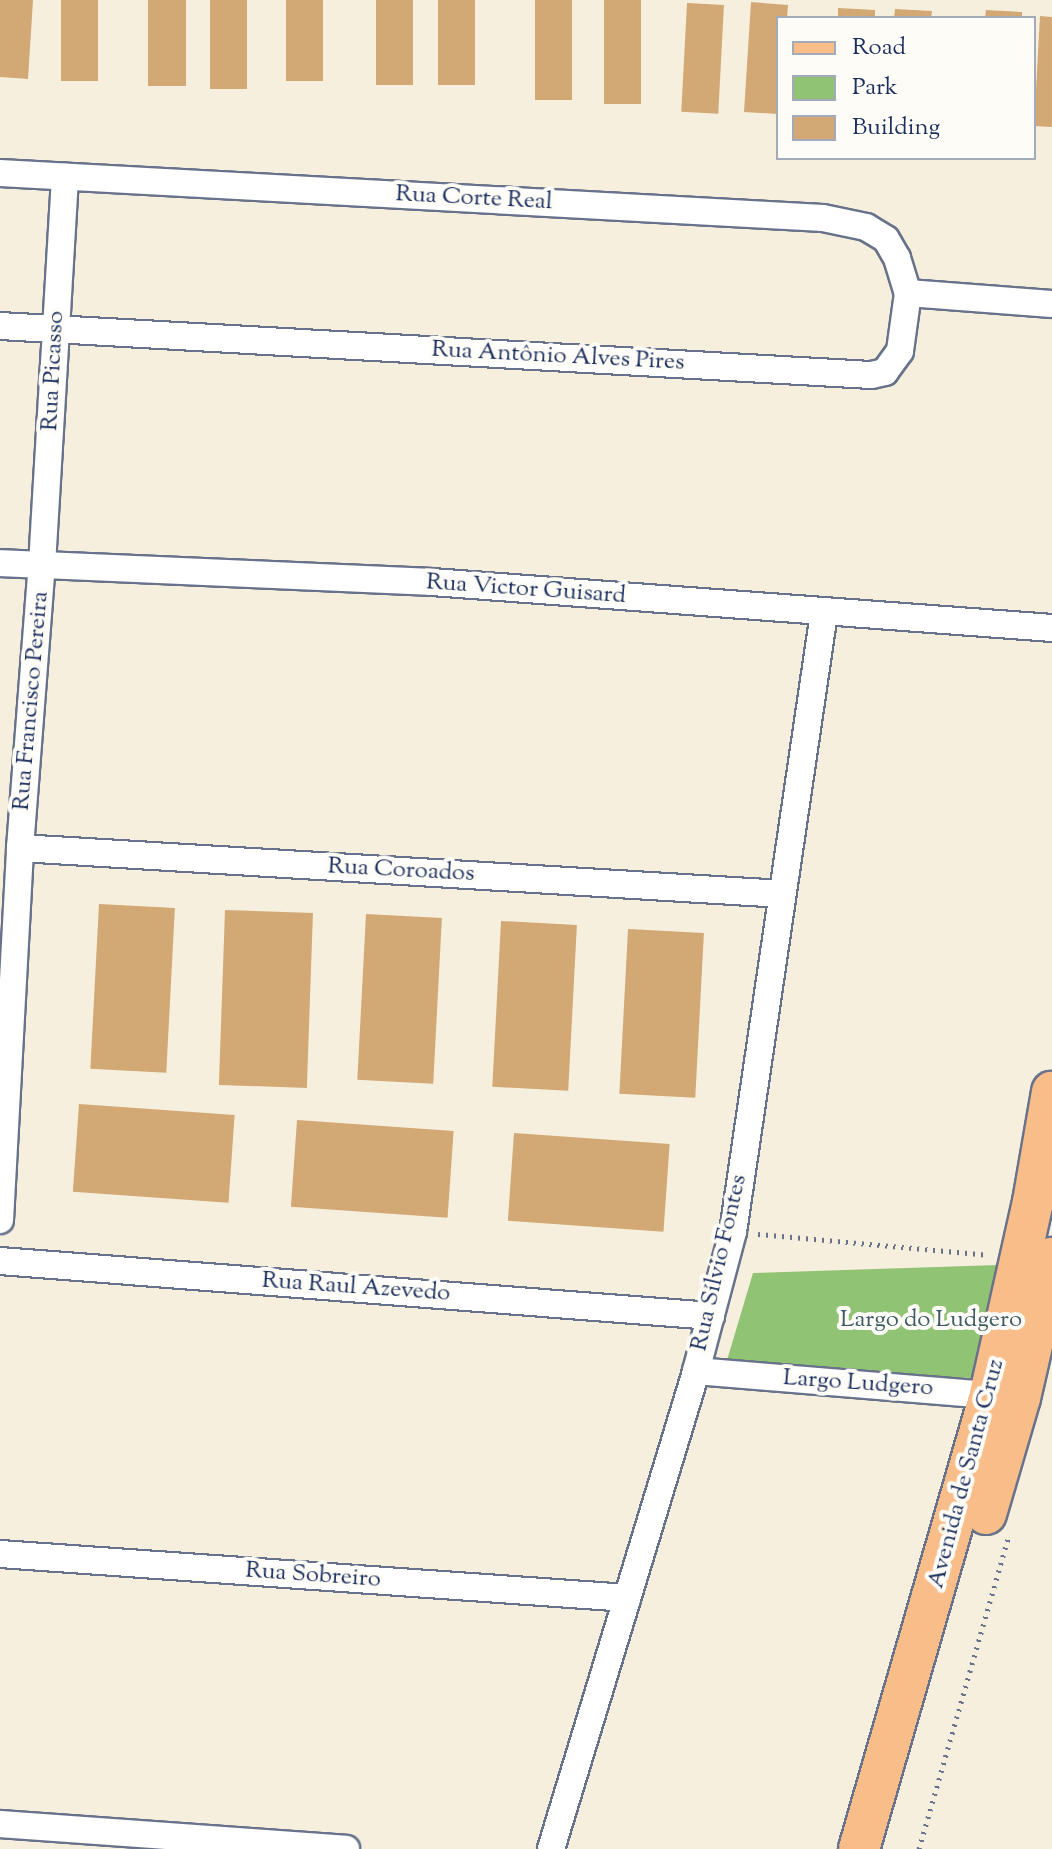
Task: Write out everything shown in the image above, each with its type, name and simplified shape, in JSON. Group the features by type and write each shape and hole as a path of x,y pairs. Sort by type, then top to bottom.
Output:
{"main road":[{"name":"Avenida de Santa Cruz","path":"885,1849 1005,1396 1037,1258 1052,1092"},
{"name":"Avenida de Santa Cruz","path":"859,1849 1005,1396"}],"street":[{"name":"Rua Corte Real","path":"0,173 823,218 866,227 886,239 897,258 908,293"},
{"name":"Rua Picasso","path":"42,565 65,177"},
{"path":"908,293 1052,304"},
{"name":"Rua Antônio Alves Pires","path":"0,326 871,375 885,372 900,351 908,293"},
{"name":"Rua Victor Guisard","path":"0,563 432,582 1052,628"},
{"name":"Rua Francisco Pereira","path":"0,1220 20,848 42,565"},
{"name":"Rua Sílvio Fontes","path":"551,1849 696,1371 733,1232 824,613"},
{"name":"Rua Coroados","path":"20,848 783,894"},
{"name":"Rua Raul Azevedo","path":"0,1261 711,1316"},
{"name":"Largo Ludgero","path":"696,1371 1005,1396"},
{"name":"Rua Sobreiro","path":"0,1554 627,1598"},
{"path":"0,1824 346,1849"}],"path":[{"path":"733,1232 1037,1258"},
{"path":"919,1849 1013,1522"}],"green space":[{"name":"Largo do Ludgero","path":"998,1265 972,1378 725,1367 753,1273"}],"building":[{"path":"0,0 33,0 28,79 0,77"},
{"path":"61,0 98,0 98,81 61,81"},
{"path":"148,0 186,0 186,86 148,86"},
{"path":"210,0 247,0 247,89 210,89"},
{"path":"286,0 323,0 323,81 286,81"},
{"path":"376,0 413,0 413,85 376,85"},
{"path":"438,0 475,0 475,85 438,85"},
{"path":"535,0 572,0 572,100 535,100"},
{"path":"604,0 641,0 641,104 604,104"},
{"path":"751,2 788,5 787,16 776,16 776,114 744,112"},
{"path":"687,3 724,5 718,114 681,112"},
{"path":"838,8 875,10 875,16 838,16"},
{"path":"895,9 932,11 931,16 894,16"},
{"path":"986,10 1022,12 1022,16 985,16"},
{"path":"1040,16 1052,17 1052,127 1036,126"},
{"path":"99,904 175,908 166,1073 90,1069"},
{"path":"225,910 313,913 307,1088 219,1085"},
{"path":"366,914 442,918 433,1084 357,1080"},
{"path":"501,921 577,925 568,1091 492,1087"},
{"path":"628,929 704,933 695,1098 619,1094"},
{"path":"79,1104 235,1115 228,1203 73,1192"},
{"path":"297,1120 454,1131 448,1218 291,1207"},
{"path":"514,1133 670,1144 663,1232 508,1221"}]}
